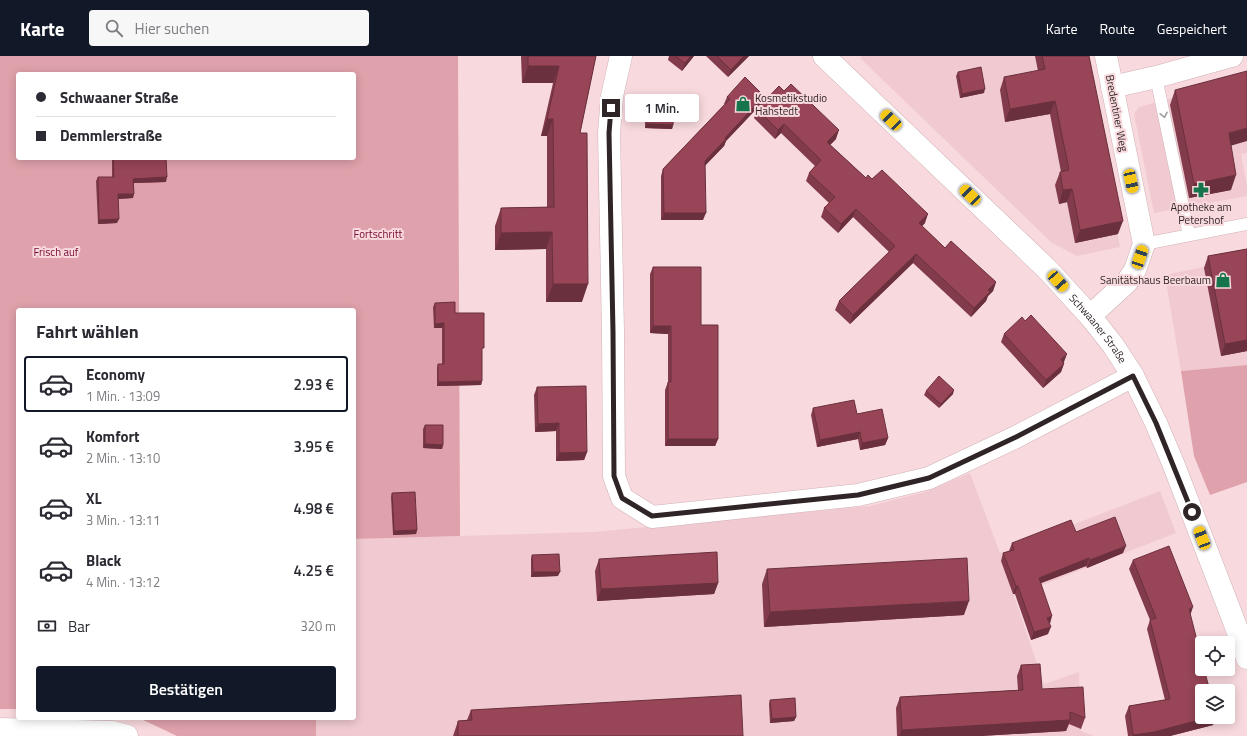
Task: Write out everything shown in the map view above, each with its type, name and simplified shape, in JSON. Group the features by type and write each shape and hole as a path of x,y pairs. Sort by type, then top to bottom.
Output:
{"street":[{"path":"621,56 612,96 609,133 614,476 622,498 628,502 652,516 858,495 929,478 1016,437 1133,376"},
{"name":"Schwaaner Straße","path":"824,56 1048,270 1090,316 1113,345 1133,376 1156,423 1173,463 1247,658"},
{"name":"Bredentiner Weg","path":"1106,56 1144,244"},
{"path":"1112,87 1156,77 1232,56"},
{"path":"1090,316 1127,282 1135,270 1144,244"},
{"path":"0,728 116,735"}],"lane":[{"path":"1156,77 1188,235"},
{"path":"1144,244 1247,224"}],"shaded area":[{"path":"862,56 1085,56 1120,247 1077,256 1052,243 860,58"},
{"path":"1247,78 1247,153 1241,154 1247,187 1247,196 1154,213 1134,114 1139,107"},
{"path":"1247,258 1247,365 1181,371 1165,275"},
{"path":"970,473 1000,553 1160,491 1176,533 1014,596 1044,684 1079,672 1081,731 1094,736 316,736 316,720 356,720 356,539 593,532 870,506 925,492"}],"green space":[{"name":"Fortschritt","path":"0,56 458,56 460,536 356,539 356,308 16,308 16,709 0,709"},
{"path":"1247,365 1247,482 1210,495 1194,456 1181,371"},
{"path":"143,720 316,720 316,736 177,736"}],"building":[{"path":"528,56 596,56 580,133 587,133 588,284 553,284 552,232 501,233 501,208 554,207 553,119 547,119 559,66 528,66"},
{"path":"675,56 691,56 685,63"},
{"path":"717,56 744,56 731,70"},
{"path":"1042,56 1089,56 1123,221 1080,230 1072,189 1063,190 1060,172 1069,170 1055,101 1010,109 1004,77 1045,69"},
{"path":"981,67 985,89 962,94 958,72"},
{"path":"1247,71 1247,128 1229,133 1236,175 1194,184 1175,90"},
{"path":"745,77 764,96 705,161 706,213 664,213 663,169 730,99 727,97"},
{"path":"791,84 839,130 827,142 866,178 868,175 872,179 882,170 928,214 919,223 945,248 951,241 996,282 988,290 990,292 974,308 916,254 853,315 839,301 895,246 856,209 841,224 824,208 835,197 809,173 821,160 784,124 778,130 757,109 779,86 784,91"},
{"path":"647,99 674,100 673,125 646,124"},
{"path":"113,160 166,160 167,177 133,179 134,194 118,194 119,219 99,220 98,177 114,177"},
{"path":"1247,249 1247,340 1225,344 1208,256"},
{"path":"653,267 701,267 701,325 718,325 718,439 668,439 668,382 671,382 671,326 653,326"},
{"path":"455,302 455,313 484,313 482,381 438,382 438,364 444,364 444,323 435,324 435,303"},
{"path":"1031,315 1067,354 1061,359 1064,364 1046,380 1004,334 1022,317 1025,321"},
{"path":"939,376 954,390 941,404 926,391"},
{"path":"586,386 587,452 559,453 559,423 538,424 537,387"},
{"path":"854,400 857,414 882,409 888,438 862,443 860,432 820,440 813,408"},
{"path":"425,425 443,425 443,445 425,444"},
{"path":"415,492 417,530 394,531 392,493"},
{"path":"1115,517 1126,546 1090,560 1089,558 1039,578 1052,616 1047,618 1051,627 1034,632 1018,586 1016,586 1003,553 1014,550 1012,543 1071,520 1076,532"},
{"path":"1169,546 1193,607 1189,609 1196,636 1195,676 1206,676 1208,684 1195,684 1195,721 1154,732 1133,735 1129,706 1170,699 1150,620 1156,618 1133,560"},
{"path":"717,552 718,583 601,589 599,559"},
{"path":"559,554 560,572 533,572 532,555"},
{"path":"967,558 969,601 770,612 767,569"},
{"path":"1040,664 1042,689 1083,687 1085,718 1070,712 1070,720 902,730 900,697 1023,690 1021,665"},
{"path":"741,695 743,736 458,736 458,721 472,720 471,710"},
{"path":"795,698 796,717 772,719 770,700"}],"place":[{"name":"Kosmetikstudio Hahstedt","path":"743,104"},
{"name":"Apotheke am Petershof","path":"1201,190"},
{"name":"Sanitätshaus Beerbaum","path":"1223,280"}],"route":[{"path":"611,108 609,133 614,476 622,498 652,516 858,495 929,478 1016,437 1133,376 1156,423 1192,512"}],"park label":[{"name":"Frisch auf","path":"56,252"}]}
